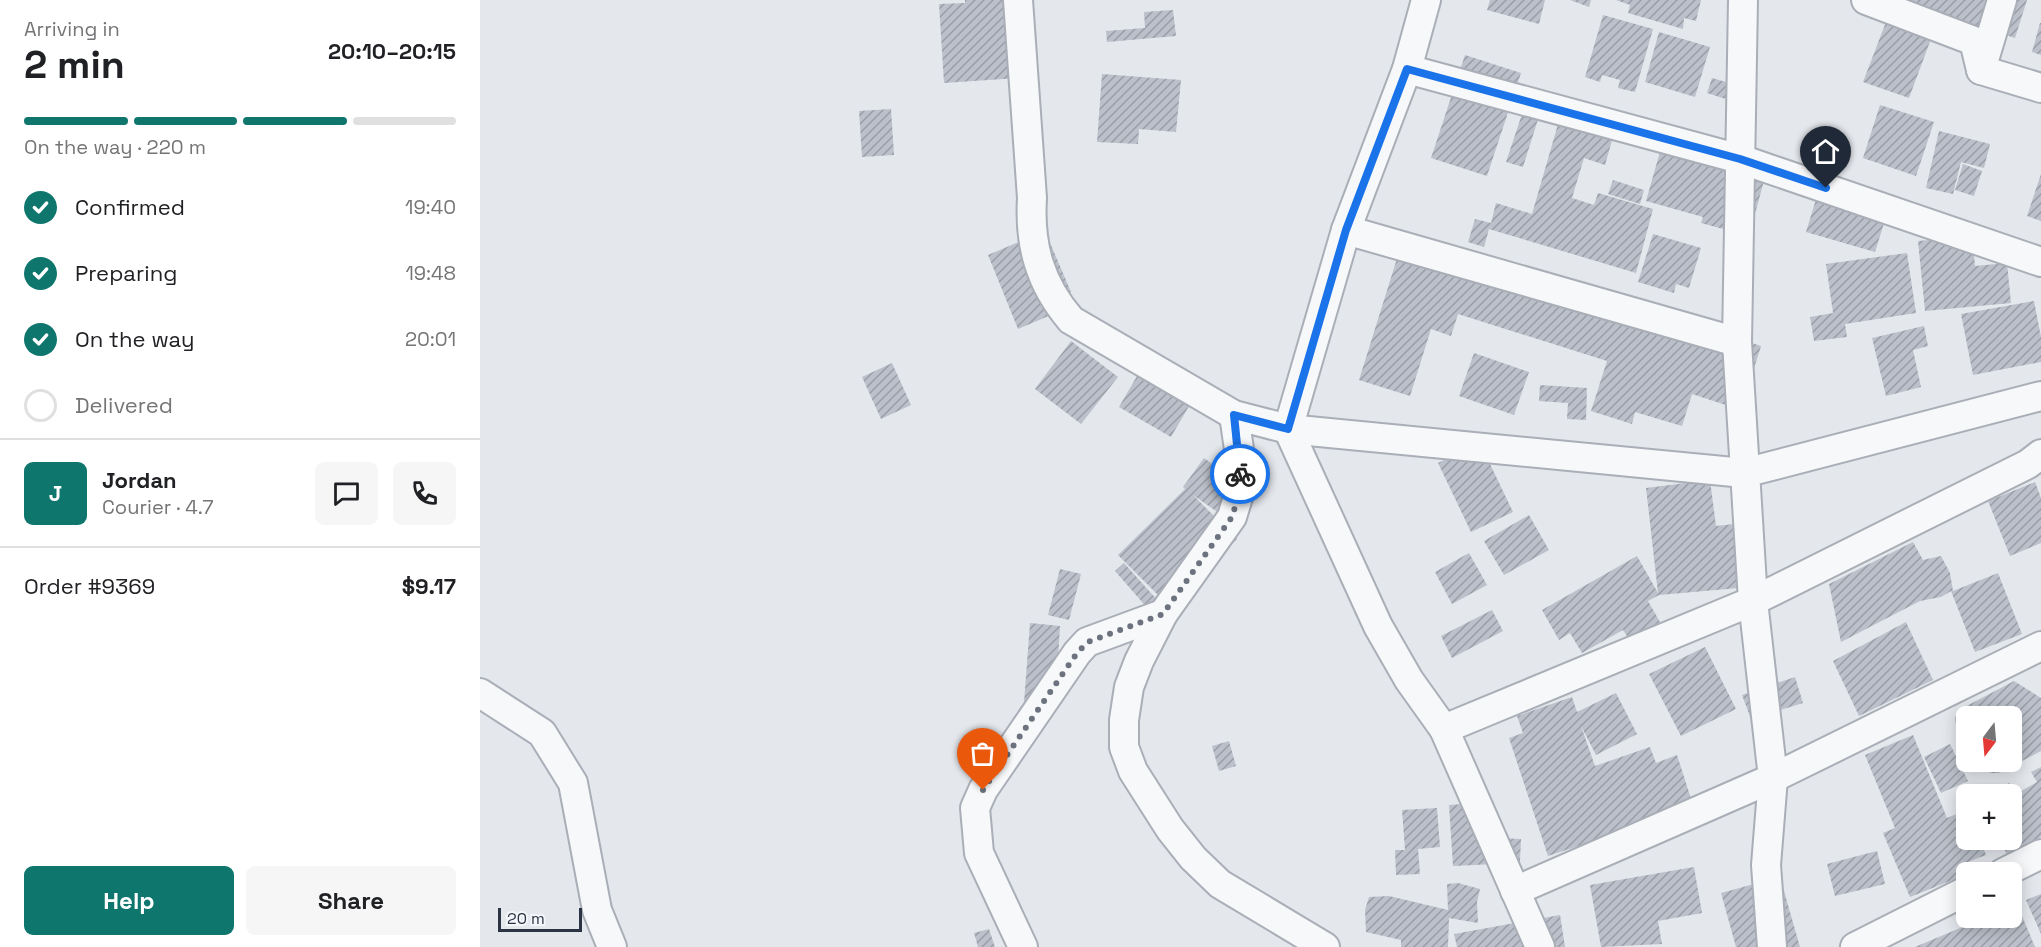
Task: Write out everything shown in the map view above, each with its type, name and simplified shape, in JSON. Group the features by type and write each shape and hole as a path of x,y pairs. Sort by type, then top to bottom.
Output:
{"street":[{"path":"1018,0 1032,198 1030,224 1035,256 1050,291 1071,320 1234,415 1288,429 1744,473 2041,396"},
{"path":"1426,0 1407,69 1346,230 1288,429 1378,626 1409,680 1444,729 1540,947"},
{"path":"1743,0 1737,342 1754,600 1773,778 1766,865 1772,947"},
{"path":"1866,0 1974,41 1981,70"},
{"path":"1981,70 2002,0"},
{"path":"1407,69 1740,159 2041,262"},
{"path":"1981,70 2041,88"},
{"path":"1346,230 1737,342"},
{"path":"1234,415 1240,463 1239,494 1232,517 1163,614 1139,661 1129,687 1124,720 1124,747 1133,771 1170,829 1206,871 1220,884 1325,947"},
{"path":"1444,729 1754,600 2028,464 2041,454"},
{"path":"1023,947 979,853 975,808 983,790 1077,653 1088,642 1163,614"},
{"path":"1515,891 1773,778 2041,645"},
{"path":"480,693 542,733 573,783 597,910 612,947"},
{"path":"2022,864 2041,854"},
{"path":"1855,947 1956,896"}],"building":[{"path":"965,0 1029,0 1035,77 944,83 939,4 965,3"},
{"path":"1490,0 1545,0 1539,24 1487,10"},
{"path":"1570,0 1591,0 1589,7"},
{"path":"1616,0 1701,0 1696,21 1684,18 1683,29 1628,13 1630,5"},
{"path":"1900,0 2027,0 2015,38"},
{"path":"1173,10 1176,36 1107,42 1106,31 1145,28 1144,12"},
{"path":"1603,15 1653,29 1635,92 1618,88 1620,80 1602,75 1600,82 1585,77"},
{"path":"1886,22 1931,39 1909,98 1863,82"},
{"path":"2041,23 2041,55 2032,52"},
{"path":"1659,32 1710,47 1695,97 1645,82"},
{"path":"1465,55 1521,73 1487,176 1431,158"},
{"path":"1102,74 1181,80 1176,132 1139,129 1138,144 1097,142"},
{"path":"1712,78 1740,86 1735,102 1707,93"},
{"path":"1565,100 1619,116 1605,165 1584,158 1572,198 1594,205 1598,193 1653,209 1636,273 1489,229 1484,247 1468,242 1475,219 1491,223 1496,203 1532,214"},
{"path":"1525,105 1541,110 1523,167 1506,162"},
{"path":"1880,105 1934,122 1916,176 1863,158"},
{"path":"891,109 894,155 862,157 859,111"},
{"path":"1667,127 1771,155 1749,236 1701,223 1703,217 1646,201"},
{"path":"1939,131 1990,144 1984,168 1961,162 1953,194 1926,188"},
{"path":"1963,164 1982,171 1974,196 1955,190"},
{"path":"2041,174 2041,221 2027,216"},
{"path":"1613,180 1644,190 1640,204 1608,194"},
{"path":"1821,183 1890,204 1875,252 1806,232"},
{"path":"1045,231 1071,292 1059,297 1065,309 1018,329 988,255"},
{"path":"1405,233 1761,346 1741,410 1692,394 1682,426 1635,412 1632,424 1591,411 1607,361 1458,314 1451,336 1431,329 1410,396 1359,380"},
{"path":"1653,234 1701,248 1689,288 1676,284 1674,293 1638,282"},
{"path":"1972,236 1975,266 2007,263 2011,303 1925,311 1918,241"},
{"path":"1907,253 1916,313 1845,324 1847,337 1814,341 1810,317 1833,313 1826,264"},
{"path":"2034,301 2041,337 2041,362 1973,375 1961,314"},
{"path":"1924,326 1928,346 1913,350 1921,387 1886,396 1872,338"},
{"path":"1071,341 1118,377 1081,424 1035,389"},
{"path":"1474,353 1529,372 1514,415 1459,396"},
{"path":"1147,359 1199,389 1171,437 1119,407"},
{"path":"892,363 911,405 881,419 862,377"},
{"path":"1540,385 1587,388 1586,420 1567,419 1568,403 1539,401"},
{"path":"1480,443 1513,512 1471,532 1438,463"},
{"path":"1204,458 1247,489 1226,518 1193,495 1237,539 1169,606 1118,555 1185,489 1183,487"},
{"path":"1710,480 1716,526 1743,523 1750,587 1659,595 1648,601 1660,622 1629,639 1623,630 1582,653 1570,633 1559,640 1542,610 1637,556 1658,593 1646,488"},
{"path":"2035,482 2041,498 2041,543 2010,556 1988,501"},
{"path":"1529,515 1549,550 1504,575 1484,541"},
{"path":"1913,542 1923,560 1941,556 1950,573 1953,591 1998,573 2022,634 1975,652 1951,591 1941,597 1920,601 1841,642 1829,584"},
{"path":"1469,553 1487,585 1452,604 1435,572"},
{"path":"1124,563 1159,602 1149,610 1115,571"},
{"path":"1060,569 1081,574 1069,620 1048,615"},
{"path":"1492,610 1503,631 1452,658 1441,636"},
{"path":"1906,622 1933,680 1859,716 1833,661"},
{"path":"1030,623 1060,626 1055,705 1024,703"},
{"path":"1705,647 1736,709 1681,736 1649,674"},
{"path":"1795,677 1803,703 1751,719 1742,695"},
{"path":"2014,681 2041,698 2041,751 2022,761 2022,706 1967,706"},
{"path":"1616,693 1637,734 1596,755 1581,726 1595,766 1650,747 1656,763 1677,755 1694,808 1548,856 1509,738 1523,733 1517,716 1572,697 1577,712"},
{"path":"1913,735 1947,818 1956,814 1956,850 1984,850 1986,855 1968,862 1956,862 1956,879 1910,897 1883,833 1895,828 1865,755"},
{"path":"1229,741 1236,766 1219,771 1212,746"},
{"path":"1950,744 1956,756 1956,772 1964,772 1968,781 1956,784 1956,786 1941,793 1924,757"},
{"path":"2041,767 2041,837 2022,848 2022,791 2037,782 2031,772"},
{"path":"1493,802 1495,849 1496,838 1521,839 1519,882 1494,881 1495,864 1453,866 1449,805"},
{"path":"1437,808 1440,847 1418,849 1420,874 1396,875 1395,850 1405,850 1402,810"},
{"path":"2005,850 2018,850 2008,856"},
{"path":"1877,851 1885,884 1835,896 1827,864"},
{"path":"1694,867 1702,913 1658,921 1662,944 1601,947 1590,885"},
{"path":"1780,877 1800,947 1736,947 1721,893"},
{"path":"1458,883 1480,889 1477,902 1478,923 1449,918 1448,947 1401,947 1401,940 1366,932 1365,910 1369,897 1389,896 1448,910 1447,884"},
{"path":"2041,894 2041,934 2026,900"},
{"path":"1560,915 1565,947 1457,947 1454,934"},
{"path":"2022,916 2035,947 1915,947 1960,928 2022,928"},
{"path":"989,929 995,947 978,947 974,933"}],"way so far":[{"path":"983,790 1077,653 1088,642 1163,614 1232,517 1239,494 1240,474"}],"route":[{"path":"1240,474 1234,415 1257,423 1288,429 1346,230 1407,69 1740,159 1826,188"}]}
